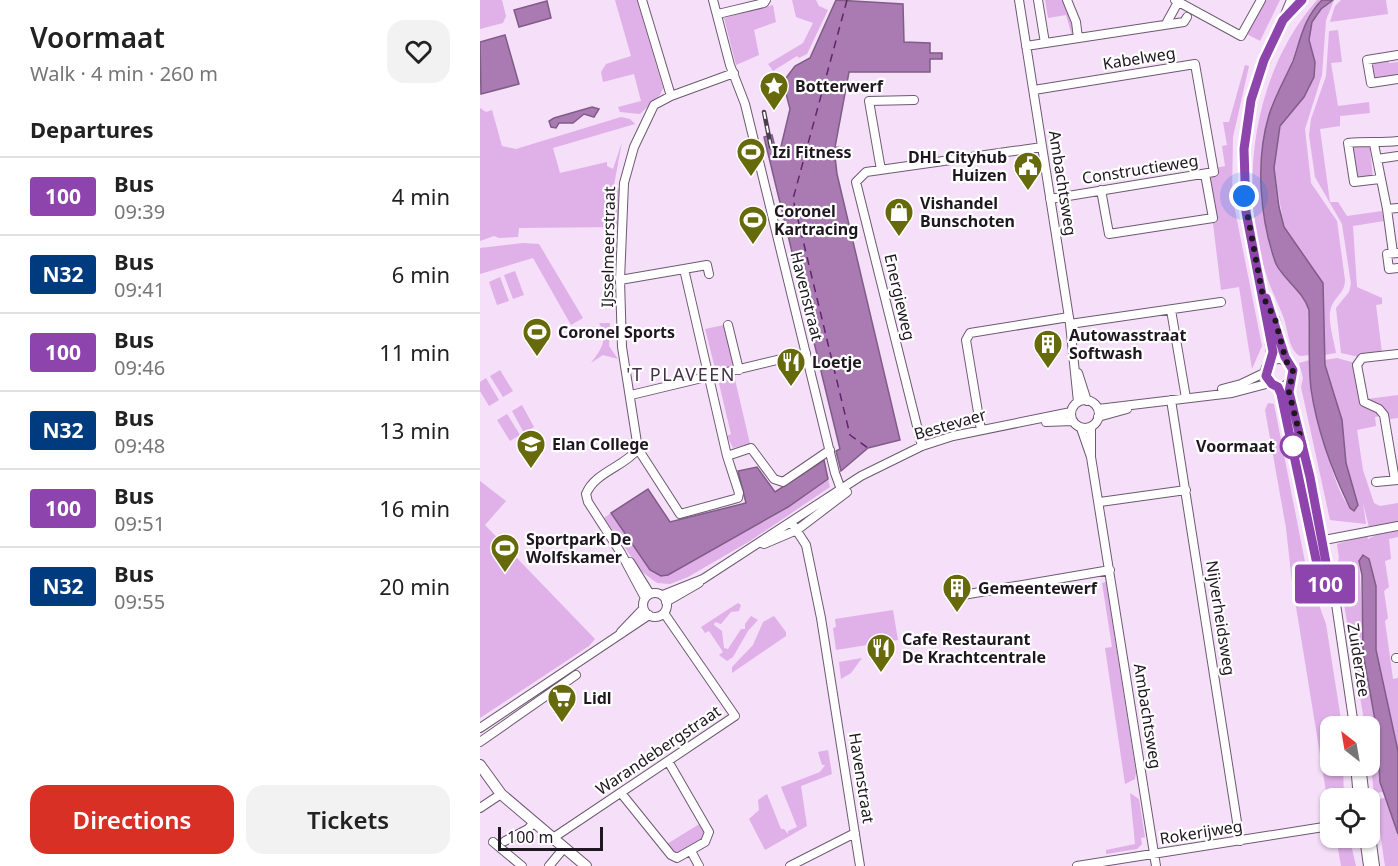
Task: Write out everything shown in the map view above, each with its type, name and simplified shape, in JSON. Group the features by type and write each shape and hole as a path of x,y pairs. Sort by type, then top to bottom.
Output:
{"main road":[{"path":"480,767 501,794 586,866"}],"street":[{"path":"642,0 671,96"},
{"name":"Havenstraat","path":"713,0 745,104 835,473 843,491"},
{"path":"718,14 764,3 766,0"},
{"name":"Ambachtsweg","path":"1019,0 1082,402"},
{"path":"1038,0 1045,43"},
{"path":"1067,0 1076,22 1078,38"},
{"path":"1166,24 1177,1 1241,36 1261,0"},
{"path":"1209,394 1244,383 1266,372 1272,361 1263,297 1246,212 1243,166 1248,117 1258,63 1283,20 1291,0"},
{"path":"1283,20 1302,0"},
{"path":"1026,46 1184,22 1187,17"},
{"path":"1398,55 1367,60 1371,82 1398,79"},
{"name":"Kabelweg","path":"1034,90 1195,64 1204,117"},
{"name":"IJsselmeerstraat","path":"638,449 622,347 620,280 626,174 645,120 654,105 671,96 734,73"},
{"path":"881,170 869,100 914,100"},
{"name":"Constructieweg","path":"1050,198 1214,172 1204,117"},
{"path":"1380,179 1354,182 1348,143 1366,141 1374,144 1398,141"},
{"path":"1374,144 1396,253 1387,254 1389,269 1398,268"},
{"name":"Energieweg","path":"922,446 856,182 863,173 1042,147"},
{"path":"1377,159 1398,156"},
{"path":"1101,190 1109,234 1213,218 1205,174"},
{"path":"1387,209 1398,208"},
{"path":"620,280 707,266 709,274"},
{"path":"480,728 617,636 646,612 648,596 588,502 585,494 595,481 632,456 638,449 680,514 738,498 739,493 727,456 684,269"},
{"path":"1098,413 1082,402 1072,416 1086,427 1098,413 1288,383 1293,370 1286,361 1275,319 1263,297"},
{"path":"981,430 966,340 970,333 1171,310 1221,302"},
{"path":"1171,310 1186,398"},
{"path":"728,325 739,370"},
{"path":"631,395 710,378 806,353"},
{"path":"1376,482 1396,480 1394,454 1384,416 1379,408 1364,402 1357,365 1362,358 1398,354"},
{"path":"1272,361 1286,361"},
{"path":"1266,372 1274,385"},
{"name":"Zuiderzee","path":"1288,383 1323,540 1352,716"},
{"name":"Zuiderzee","path":"1274,385 1285,410 1320,570 1333,600"},
{"name":"Nijverheidsweg","path":"1171,400 1240,841"},
{"name":"Bestevaer","path":"665,599 687,592 703,579 753,548 794,526 881,465 922,446 981,430 1072,416"},
{"name":"Ambachtsweg","path":"1086,427 1100,502 1156,866"},
{"path":"727,456 751,448 774,479 783,482 830,450"},
{"path":"1100,502 1186,490"},
{"name":"Havenstraat","path":"794,526 806,545 821,618 860,866"},
{"path":"1313,542 1398,526"},
{"path":"963,595 1110,570"},
{"path":"646,612 657,616 664,613 665,599 648,596"},
{"name":"Warandebergstraat","path":"553,838 735,716 664,613"},
{"path":"480,742 572,677 565,671"},
{"path":"621,793 671,855 677,858 705,842 709,832 668,761"},
{"path":"480,808 501,794"},
{"path":"505,841 528,829 534,822"},
{"name":"Rokerijweg","path":"1077,866 1320,828"},
{"path":"790,866 855,833"},
{"path":"493,842 522,866"},
{"path":"549,866 564,848"},
{"path":"1366,848 1368,866"},
{"path":"1373,848 1375,866"},
{"path":"691,851 699,866"}],"shaded area":[{"path":"480,0 502,0 506,16 503,23 480,29"},
{"path":"615,0 637,0 663,88 660,95 640,114 620,112 618,107 641,101 634,74 603,82 601,72 606,64 631,56"},
{"path":"792,0 816,0 819,6 828,10 807,54 799,58 797,56 773,71 768,64 803,43 813,23 796,17"},
{"path":"836,0 903,4 904,42 930,43 930,53 942,53 942,59 930,59 930,72 849,72 835,147 843,148 843,156 835,156 837,174 900,440 868,448 841,471 836,451 840,449 764,137 772,135 777,155 779,155 790,109 783,82 795,66 810,58"},
{"path":"1045,0 1063,0 1074,32 1072,36 1066,15 1048,18"},
{"path":"1264,0 1280,0 1260,41 1245,33"},
{"path":"1317,0 1322,0 1307,21 1269,116 1261,168 1262,205 1273,257 1280,270 1308,306 1310,355 1300,356 1293,349 1283,316 1270,287 1258,242 1253,206 1253,169 1257,132 1265,96 1278,61 1295,29"},
{"path":"1322,0 1333,0 1321,9 1312,22 1309,40 1315,62 1314,77 1304,97 1280,126 1274,168 1284,227 1323,283 1325,365 1342,420 1346,463 1358,505 1354,511 1350,508 1331,465 1314,404 1311,389 1309,310 1303,297 1276,264 1266,229 1261,190 1262,152 1269,115 1293,61 1307,21"},
{"path":"1334,0 1326,20 1322,75 1305,129 1311,183 1337,221 1345,280 1344,288 1330,310 1336,353 1324,355 1323,283 1284,227 1274,168 1280,126 1314,77 1315,62 1309,40 1312,22 1321,9"},
{"path":"1341,0 1386,0 1388,14 1330,22 1335,6"},
{"path":"547,1 551,18 519,27 514,10"},
{"path":"773,5 776,22 754,30 759,55 736,65 724,18"},
{"path":"1338,30 1342,62 1331,63 1338,106 1369,102 1370,113 1340,116 1340,126 1320,129 1330,202 1338,202 1347,216 1382,211 1384,221 1353,226 1357,287 1382,298 1382,304 1376,305 1382,353 1359,357 1341,353 1336,308 1349,292 1351,284 1342,224 1315,177 1309,135 1311,119 1326,76 1329,31"},
{"path":"505,35 519,84 481,94 480,42"},
{"path":"1388,58 1389,63 1398,62 1398,77 1374,79 1372,64"},
{"path":"1245,65 1249,66 1233,137 1232,195 1262,346 1252,369 1239,287 1221,290 1207,173 1225,166 1222,146 1227,145 1223,122 1229,122"},
{"path":"592,107 599,109 594,117 584,114 573,123 559,123 556,128 551,127 549,121 554,118"},
{"path":"480,108 486,112 492,110 502,146 516,149 621,117 630,119 635,124 553,148 560,173 607,162 607,166 613,169 622,142 614,185 620,189 619,227 519,228 518,237 494,236 480,241"},
{"path":"1366,144 1370,148 1373,178 1357,180 1352,146"},
{"path":"523,243 539,244 583,318 571,325 533,258 480,274 480,248"},
{"path":"515,271 524,295 513,299 504,275"},
{"path":"500,277 509,301 497,305 489,282"},
{"path":"599,323 610,323 609,346 618,359 603,355 591,363 601,349 604,339"},
{"path":"724,325 734,368 716,372 705,329"},
{"path":"1337,358 1355,363 1360,401 1378,409 1379,416 1375,417 1376,426 1357,430 1363,470 1374,503 1380,506 1398,503 1398,522 1369,527 1363,503 1366,524 1330,520 1301,387 1303,378 1299,363 1310,360 1314,394 1324,441 1338,486 1346,502 1354,511 1358,505 1346,463 1335,395 1325,365 1325,360"},
{"path":"500,370 513,391 503,397 490,376"},
{"path":"734,375 750,444 733,448 727,436 731,434 718,379"},
{"path":"486,378 499,400 489,406 480,391 480,382"},
{"path":"1398,395 1398,418 1390,419 1382,408 1367,399"},
{"path":"1268,403 1274,404 1307,572 1326,624 1340,716 1320,716 1320,754 1292,582 1286,528 1265,410"},
{"path":"522,405 534,427 524,433 512,411"},
{"path":"507,414 520,435 510,441 497,420"},
{"path":"824,460 828,479 788,507 668,575 661,576 650,570 611,513 648,489 670,522 746,503 738,471 757,467 775,492"},
{"path":"828,479 830,487 750,541 688,577 670,584 657,583 642,572 604,518 611,513 655,574 788,507"},
{"name":"Sportpark De Wolfskamer","path":"480,481 506,501 485,525 595,639 589,646 480,718"},
{"path":"1398,528 1398,537 1389,539 1391,559 1385,561 1389,587 1384,591 1388,618 1385,621 1393,679 1398,678 1398,751 1376,650 1376,586 1368,557 1359,560 1365,668 1374,716 1363,716 1337,564 1339,558 1337,544 1367,535 1368,539 1381,532"},
{"path":"1363,555 1369,559 1376,586 1376,650 1398,751 1398,834 1380,782 1380,716 1374,716 1363,653 1362,575 1359,561"},
{"path":"1106,582 1136,772 1135,779 1125,784 1105,648 1112,647 1102,583"},
{"path":"738,603 741,605 739,611 731,612 721,624 715,622 714,625 722,631 724,648 728,649 741,629 745,629 745,624 751,616 758,620 748,631 733,657 727,661 719,655 723,652 709,631 705,633 701,627"},
{"path":"893,610 898,640 836,650 833,628 836,627 835,619"},
{"path":"774,616 786,632 786,636 732,673 732,667 753,645 763,622"},
{"path":"862,658 851,673 841,679 839,662"},
{"path":"828,750 832,774 801,786 807,826 765,850 749,819 759,810 758,800 767,794 781,829 788,834 788,831 797,827 781,787 820,772 825,765 822,765 818,752"},
{"path":"1324,776 1343,776 1344,788 1325,788"},
{"path":"1372,776 1380,776 1383,792 1380,792 1380,788 1373,788"},
{"path":"1130,793 1139,799 1145,837 1141,838 1142,844 1137,849 1106,854 1106,850 1135,844"},
{"path":"1380,798 1385,798 1398,834 1398,866 1385,866 1380,832"},
{"path":"701,823 707,837 676,856 667,844"},
{"path":"1338,848 1352,848 1356,866 1341,866"}],"ferry route":[{"path":"847,0 793,199 850,435 868,448"}],"railway":[{"path":"764,112 771,147"}],"bus line":[{"name":"100","path":"1266,298 1279,331 1286,361 1291,364 1293,370 1293,377 1288,383 1289,392 1298,435 1305,452 1335,597 1333,600 1317,564 1281,394 1278,387 1272,384 1266,376 1266,368 1272,361 1273,352 1243,187 1245,131 1257,80 1264,59 1283,20 1302,0"}],"place":[{"name":"Botterwerf","path":"774,112"},
{"name":"Izi Fitness","path":"751,178"},
{"name":"DHL Cityhub Huizen","path":"1028,192"},
{"name":"Vishandel Bunschoten","path":"899,238"},
{"name":"Coronel Kartracing","path":"753,246"},
{"name":"Coronel Sports","path":"537,358"},
{"name":"Autowasstraat Softwash","path":"1048,370"},
{"name":"Loetje","path":"791,388"},
{"name":"Voormaat","path":"1293,446"},
{"name":"Elan College","path":"531,470"},
{"name":"Sportpark De Wolfskamer","path":"505,574"},
{"name":"Gemeentewerf","path":"957,614"},
{"name":"Cafe Restaurant De Krachtcentrale","path":"881,674"},
{"name":"Lidl","path":"562,724"}],"district":[{"name":"'T PLAVEEN","path":"681,375"}],"route":[{"path":"1244,196 1263,297 1266,298 1275,319 1286,361 1291,364 1293,370 1293,377 1288,383 1289,392 1302,444 1293,446"}]}
